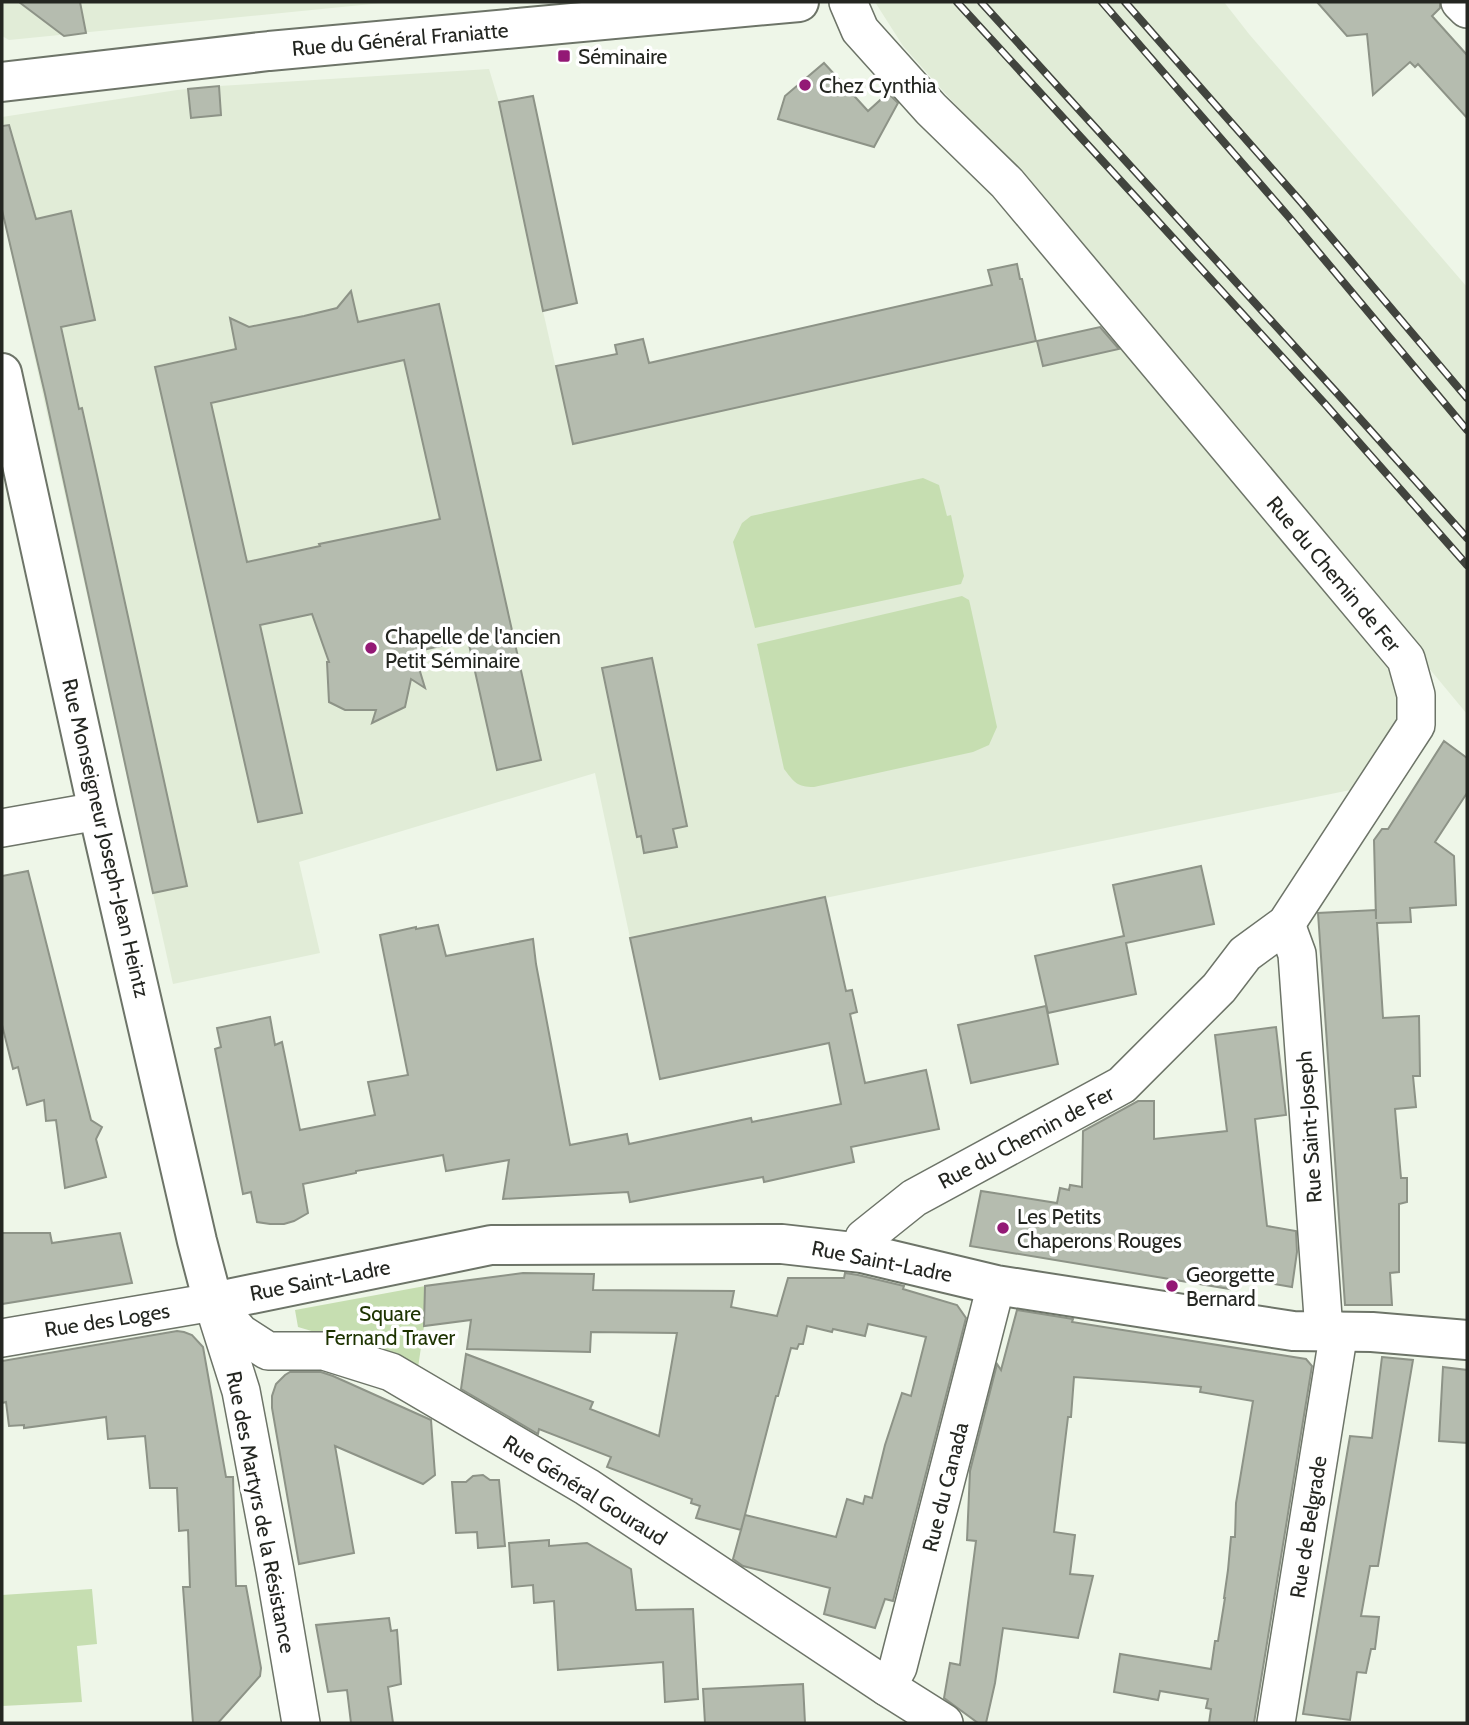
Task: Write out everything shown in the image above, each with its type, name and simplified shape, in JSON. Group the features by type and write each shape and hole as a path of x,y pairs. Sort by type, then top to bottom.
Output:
{"street":[{"name":"Rue du Général Franiatte","path":"2,82 269,51 799,2"},
{"name":"Rue du Chemin de Fer","path":"848,2 860,30 931,109 1007,183 1406,659 1416,695 1416,725 1286,924 1245,954 1219,988 1122,1085 914,1198 864,1238 862,1253"},
{"path":"1460,2 1467,9"},
{"name":"Rue Monseigneur Joseph-Jean Heintz","path":"2,373 98,811 213,1302"},
{"path":"2,828 98,811"},
{"name":"Rue Saint-Joseph","path":"1286,924 1297,954 1332,1331"},
{"name":"Rue Saint-Ladre","path":"213,1302 491,1245 782,1244 862,1253 996,1285 1293,1331 1372,1332 1467,1340"},
{"name":"Rue du Canada","path":"887,1687 898,1667 996,1285"},
{"name":"Rue des Loges","path":"2,1338 213,1302"},
{"name":"Rue Général Gouraud","path":"213,1302 240,1333 268,1351 324,1351 391,1373 587,1488 944,1723"},
{"name":"Rue des Martyrs de la Résistance","path":"213,1302 241,1391 300,1723"},
{"name":"Rue de Belgrade","path":"1276,1723 1332,1331"}],"shaded area":[{"path":"2,2 392,2 9,40 2,36"},
{"path":"875,2 1224,2 1467,287 1467,714 1042,202 903,46"},
{"path":"489,69 499,102 573,444 1038,340 1043,366 1135,345 1400,661 1406,724 1365,787 630,938 595,773 299,862 320,953 173,984 2,210 2,117 177,90"}],"green space":[{"path":"923,478 939,485 947,516 951,515 964,576 961,584 755,628 733,542 742,523 751,516"},
{"path":"962,596 969,600 997,727 989,745 973,752 814,787 800,785 793,780 784,769 757,644"},
{"name":"Square Fernand Traver","path":"425,1286 424,1326 417,1375 359,1345 298,1327 295,1310"},
{"path":"92,1589 97,1644 77,1646 82,1702 2,1706 2,1595"}],"building":[{"path":"19,2 80,2 86,33 64,36"},
{"path":"1317,2 1440,2 1440,8 1432,16 1467,55 1467,118 1418,64 1415,67 1410,62 1373,95 1367,34 1347,36"},
{"path":"824,63 868,111 888,93 898,103 874,147 778,119 785,96"},
{"path":"219,86 221,115 191,118 188,89"},
{"path":"533,96 577,303 543,311 499,102"},
{"path":"9,125 36,219 71,211 95,320 61,327 79,409 82,408 187,886 153,893 45,394 2,210 2,126"},
{"path":"1017,264 1036,341 573,444 556,366 617,354 615,345 643,339 649,363 992,285 988,270"},
{"path":"351,291 358,322 439,304 541,760 497,770 468,640 418,651 415,655 425,688 411,679 405,707 372,723 376,710 345,710 329,702 329,662 312,614 260,625 302,813 258,822 155,367 236,349 230,318 249,327 337,308","holes":["404,360 440,519 247,562 211,403"]},
{"path":"1100,327 1119,349 1043,366 1037,341"},
{"path":"652,658 687,826 673,829 677,847 644,853 641,836 637,837 602,668"},
{"path":"1444,741 1467,758 1467,793 1435,842 1454,856 1456,905 1410,908 1411,922 1377,923 1383,1018 1419,1016 1420,1076 1413,1076 1416,1107 1395,1109 1401,1178 1407,1178 1407,1202 1399,1204 1399,1272 1390,1273 1392,1305 1345,1305 1318,913 1376,910 1374,840 1382,829 1388,829"},
{"path":"1201,866 1214,924 1126,943 1136,994 1048,1013 1035,956 1124,936 1113,885"},
{"path":"28,871 91,1120 102,1127 96,1139 106,1177 65,1188 56,1120 46,1121 44,1100 27,1105 18,1067 13,1069 2,1025 2,876"},
{"path":"825,897 846,991 852,990 857,1012 850,1014 865,1083 926,1070 939,1129 851,1147 854,1162 764,1182 763,1177 630,1202 628,1192 503,1199 509,1160 446,1171 443,1155 303,1184 308,1213 284,1224 257,1222 251,1192 243,1194 215,1049 221,1047 217,1028 270,1017 275,1045 282,1042 300,1130 375,1115 368,1082 408,1075 380,935 438,925 446,956 533,939 570,1145 627,1134 629,1144 751,1118 752,1122 841,1104 829,1043 660,1079 630,938"},
{"path":"1046,1006 1058,1064 971,1083 958,1025"},
{"path":"1276,1027 1286,1115 1255,1119 1267,1226 1296,1231 1297,1252 1292,1287 1233,1277 1230,1289 970,1246 981,1191 1057,1203 1060,1188 1069,1190 1070,1185 1082,1187 1083,1131 1138,1101 1154,1101 1154,1139 1227,1131 1215,1035"},
{"path":"2,1233 50,1233 52,1243 120,1233 132,1283 2,1304"},
{"path":"523,1273 594,1274 593,1290 734,1291 731,1307 777,1316 788,1278 844,1278 845,1273 904,1286 903,1289 957,1305 966,1318 893,1601 885,1599 875,1628 824,1614 830,1588 743,1566 733,1559 741,1530 696,1518 700,1506 691,1503 692,1499 607,1467 611,1457 539,1429 538,1434 461,1389 466,1354 593,1402 590,1409 659,1436 677,1333 591,1332 590,1352 467,1349 471,1320 424,1326 425,1286","holes":["868,1324 926,1337 911,1396 902,1393 872,1498 865,1496 863,1504 847,1499 836,1537 745,1515 743,1522 791,1348 797,1349 799,1344 803,1344 807,1326 865,1336"]},
{"path":"1017,1310 1073,1319 1072,1322 1306,1359 1312,1366 1254,1723 1209,1723 1211,1709 1206,1708 1208,1699 1160,1691 1158,1700 1114,1692 1120,1654 1211,1669 1225,1598 1231,1537 1235,1537 1236,1503 1253,1401 1200,1392 1201,1387 1144,1382 1074,1377 1071,1417 1068,1417 1054,1532 1075,1535 1070,1574 1093,1576 1078,1638 1003,1628 986,1723 978,1723 944,1698 950,1663 960,1665 976,1541 967,1540 970,1471 997,1364 1001,1370"},
{"path":"177,1331 192,1335 203,1347 226,1477 233,1477 236,1586 246,1586 261,1668 260,1676 218,1723 193,1723 183,1587 190,1587 188,1530 179,1531 177,1488 150,1488 145,1436 108,1439 106,1417 24,1428 24,1425 9,1426 6,1402 2,1403 2,1361"},
{"path":"1382,1357 1413,1360 1378,1566 1370,1566 1361,1616 1379,1617 1375,1649 1371,1649 1366,1673 1357,1672 1350,1720 1303,1714 1350,1436 1372,1438"},
{"path":"1443,1367 1467,1370 1467,1443 1439,1441"},
{"path":"290,1372 321,1372 333,1376 431,1420 435,1475 423,1484 335,1446 354,1553 299,1564 272,1408 276,1384"},
{"path":"483,1475 490,1480 499,1480 505,1546 478,1548 477,1532 456,1533 452,1482 466,1482 473,1476"},
{"path":"549,1540 549,1546 587,1543 631,1569 636,1610 693,1609 698,1699 665,1702 663,1662 558,1670 554,1601 534,1603 533,1585 512,1587 509,1543"},
{"path":"389,1618 391,1631 397,1630 401,1684 388,1687 393,1723 351,1723 347,1690 328,1692 316,1625"},
{"path":"803,1684 805,1723 705,1723 703,1689"}],"railway":[{"path":"957,2 1325,404 1467,565"},
{"path":"981,2 1467,538"},
{"path":"1102,2 1288,216 1467,430"},
{"path":"1125,2 1301,202 1467,398"}],"place":[{"name":"Séminaire","path":"564,56"},
{"name":"Chez Cynthia","path":"805,85"},
{"name":"Chapelle de l'ancien Petit Séminaire","path":"371,648"},
{"name":"Les Petits Chaperons Rouges","path":"1003,1228"},
{"name":"Georgette Bernard","path":"1172,1286"}]}
